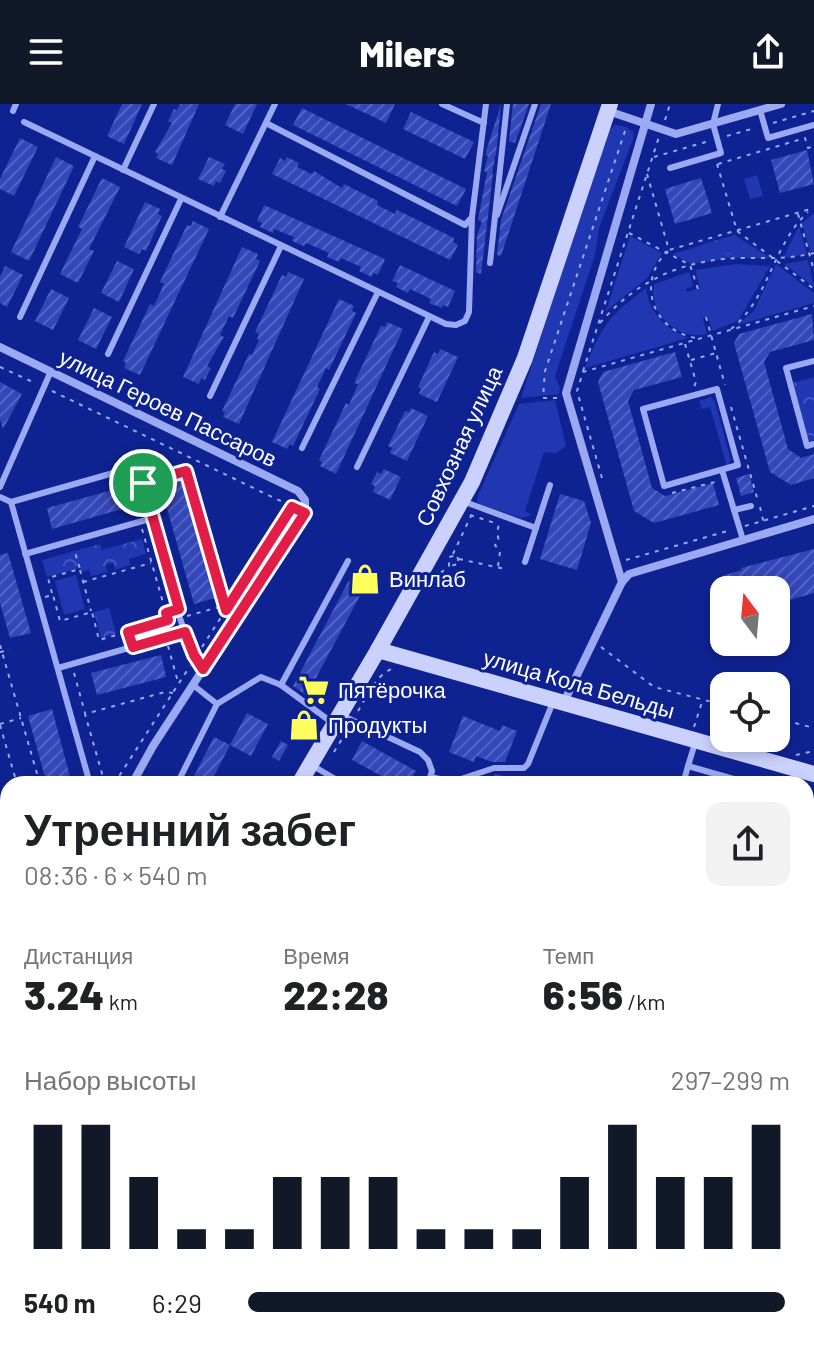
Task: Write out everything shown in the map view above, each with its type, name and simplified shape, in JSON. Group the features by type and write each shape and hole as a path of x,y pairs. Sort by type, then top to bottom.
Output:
{"main road":[{"name":"Совхозная улица","path":"304,776 466,510 525,358 609,108"},
{"name":"улица Кола Бельды","path":"378,650 814,774"}],"street":[{"path":"622,582 567,397 573,367 651,104"},
{"path":"609,108 676,134 781,104"},
{"name":"улица Героев Пассаров","path":"0,347 298,491 305,500 305,513"},
{"path":"137,776 305,513"},
{"path":"559,701 629,574 814,519"}],"lane":[{"path":"123,170 154,104"},
{"path":"220,217 275,104"},
{"path":"442,104 484,123"},
{"path":"24,122 429,317 456,325 465,321 469,312 472,217 486,104"},
{"path":"490,263 507,104"},
{"path":"493,226 535,104"},
{"path":"670,168 721,153 713,124 718,104"},
{"path":"760,110 768,138 814,125"},
{"path":"266,123 465,225 472,217"},
{"path":"20,317 95,156"},
{"path":"108,354 181,199"},
{"path":"210,396 281,246"},
{"path":"302,448 378,292"},
{"path":"357,467 429,317"},
{"path":"814,361 786,368 807,446 814,444"},
{"path":"0,484 51,371"},
{"path":"717,389 738,465 722,470 664,486 643,409 717,389"},
{"path":"0,497 11,502 138,466 185,632 203,669"},
{"path":"722,470 743,540"},
{"path":"525,562 550,485"},
{"path":"11,502 88,776"},
{"path":"734,510 751,506"},
{"path":"466,510 536,528"},
{"path":"25,554 153,518"},
{"path":"281,685 348,561"},
{"path":"58,668 185,632"},
{"path":"181,776 217,704 261,677 281,685 337,719 423,755 430,766 430,776"},
{"path":"193,685 217,704"},
{"path":"470,776 494,768 524,768 559,701"},
{"path":"685,776 696,740"},
{"path":"311,764 331,776"},
{"path":"688,766 723,776"}],"path":[{"path":"583,372 670,104"},
{"path":"652,158 814,111"},
{"path":"567,397 543,398 545,371 629,118"},
{"path":"717,164 805,138 808,148 814,146"},
{"path":"715,155 737,231 814,289"},
{"path":"647,173 667,251"},
{"path":"700,338 675,332 662,320 651,297 651,279 657,263 667,251 812,210"},
{"path":"730,330 749,311 790,231 812,210"},
{"path":"797,213 814,271"},
{"path":"628,233 690,265 698,289"},
{"path":"599,324 632,291 651,279 690,265 746,258 775,260 814,253"},
{"path":"706,317 725,383"},
{"path":"685,343 696,382 692,389"},
{"path":"690,360 716,353"},
{"path":"0,367 305,513"},
{"path":"729,399 767,533"},
{"path":"143,483 186,471 230,627"},
{"path":"672,493 712,482 721,484"},
{"path":"625,560 814,506"},
{"path":"119,776 292,507"},
{"path":"449,566 447,560 453,555 466,510 499,524 499,541 495,545 500,552 497,567"},
{"path":"72,541 99,640 128,632 168,620 140,521"},
{"path":"453,555 505,569"},
{"path":"433,579 449,566 457,565 459,559"},
{"path":"83,582 152,563"},
{"path":"80,569 48,578 60,621 92,612"},
{"path":"38,599 53,595"},
{"path":"181,618 225,608"},
{"path":"166,613 179,609"},
{"path":"128,632 133,647"},
{"path":"166,638 179,684"},
{"path":"0,645 38,776"},
{"path":"601,648 654,687 710,701"},
{"path":"1,652 10,650"},
{"path":"71,664 103,776"},
{"path":"85,714 173,692"},
{"path":"15,776 0,724 21,718"},
{"path":"790,722 814,728"}],"green space":[{"path":"615,125 630,129 634,133 633,139 599,228 595,255 555,376 559,394 521,398 608,131"},
{"path":"757,175 763,196 750,199 744,179"},
{"path":"814,213 814,251 810,252 802,223"},
{"path":"799,226 807,254 783,258"},
{"path":"735,235 770,258 729,258 691,264 673,254"},
{"path":"735,235 740,251 708,260 703,244"},
{"path":"630,236 662,253 647,278 606,311"},
{"path":"808,260 814,287 784,264"},
{"path":"736,264 770,266 738,321 712,331 708,317 703,318 707,334 696,335 676,329 660,315 653,295 654,284 689,272 693,286 686,289 687,292 700,288 695,270"},
{"path":"776,264 814,293 814,303 737,325 754,311"},
{"path":"646,288 651,305 660,319 688,338 585,368 608,322"},
{"path":"814,377 814,440 809,442 792,383"},
{"path":"711,397 731,460 727,467 710,407 702,409 699,401"},
{"path":"555,400 566,446 556,453 544,452 525,511 532,515 522,518 479,504 479,493 519,404"},
{"path":"142,539 146,554 129,559 130,565 115,570 113,563 106,565 107,572 91,576 89,570 82,572 80,568 47,577 42,560 100,544 102,550"},
{"path":"76,575 85,609 64,615 55,581"},
{"path":"109,608 116,634 101,638 94,612"}],"building":[{"path":"122,104 142,104 124,144 107,136"},
{"path":"180,104 199,104 172,165 156,158 158,154 155,152 172,123 168,121 174,109 177,110"},
{"path":"235,104 257,104 243,134 225,125"},
{"path":"346,104 395,104 386,123"},
{"path":"513,104 529,104 515,143 509,141"},
{"path":"541,104 551,104 501,256 497,255 501,220"},
{"path":"501,105 481,274 476,272 477,235 482,222 478,220 487,172 484,171 488,156 486,151"},
{"path":"302,108 466,189 457,206 293,125"},
{"path":"411,112 474,142 465,159 403,129"},
{"path":"20,138 38,147 14,196 0,189 0,179"},
{"path":"807,150 814,184 780,193 771,160"},
{"path":"56,157 74,166 29,261 11,252"},
{"path":"209,157 225,164 222,169 226,171 220,183 216,181 214,186 198,179"},
{"path":"287,157 299,163 297,167 312,174 314,171 342,188 344,184 378,201 377,205 395,214 397,210 454,238 453,242 458,245 450,260 272,174 280,158 285,161"},
{"path":"102,178 120,187 89,249 94,251 78,283 60,274"},
{"path":"701,178 712,213 675,224 665,189"},
{"path":"145,202 160,209 158,214 162,216 146,251 142,249 139,254 124,247"},
{"path":"264,205 385,259 378,275 373,273 372,277 359,271 361,267 341,258 339,262 327,257 329,253 306,243 304,246 292,241 294,237 260,227 262,223 257,221"},
{"path":"193,221 209,229 140,375 124,368 126,363 123,361 150,304 154,306 164,284 160,282 187,225 191,226"},
{"path":"242,247 258,254 256,259 260,261 233,318 229,316 220,335 224,337 207,366 211,368 199,384 183,377"},
{"path":"117,261 134,269 119,302 101,293"},
{"path":"400,265 455,291 448,307 429,303 431,299 410,289 408,293 396,287 398,283 392,281"},
{"path":"5,266 23,275 7,307 0,303 0,277"},
{"path":"288,272 304,279 239,424 223,417 225,412 222,411 259,340 259,334 255,332 282,275 286,277"},
{"path":"51,289 69,298 53,330 35,321"},
{"path":"339,299 354,306 352,311 356,313 329,370 326,368 317,387 320,389 293,446 290,444 287,449 272,442"},
{"path":"94,308 112,317 96,349 78,340"},
{"path":"812,314 814,340 770,352 764,362 788,449 801,458 814,454 814,478 791,485 770,472 734,343 739,334"},
{"path":"387,322 403,329 336,474 320,466 322,462 319,460 346,403 349,405 358,384 354,383 381,326 385,327"},
{"path":"440,349 458,357 437,402 419,394 421,389 418,387 434,352 438,354"},
{"path":"675,352 682,377 634,390 628,401 652,488 665,496 713,483 719,505 654,523 634,511 598,382 603,372"},
{"path":"0,382 22,394 3,429 0,419"},
{"path":"411,408 428,416 407,461 390,453 392,448 388,446 405,411 409,412"},
{"path":"384,469 401,477 390,500 373,492 375,486 371,484 377,472 381,474"},
{"path":"179,474 215,598 194,604 159,480"},
{"path":"749,474 754,492 741,496 736,478"},
{"path":"116,489 122,509 52,529 47,508"},
{"path":"560,494 584,501 591,523 577,570 540,559"},
{"path":"814,549 814,593 790,600 790,576 722,576"},
{"path":"8,553 31,633 10,638 0,603 0,555"},
{"path":"355,569 370,577 316,678 326,683 316,702 293,686"},
{"path":"161,655 166,677 97,695 91,673"},
{"path":"52,709 70,776 45,776 28,716"},
{"path":"247,713 268,724 251,756 230,745"},
{"path":"463,716 500,731 502,725 517,731 505,762 492,762 476,756 474,762 449,752"},
{"path":"214,737 230,745 214,776 194,776"},
{"path":"281,741 288,745 279,761 272,757"},
{"path":"362,741 416,771 413,776 381,776 352,760"}],"place":[{"name":"Винлаб","path":"365,579"},
{"name":"Пятёрочка","path":"314,690"},
{"name":"Продукты","path":"304,725"}],"route":[{"path":"186,471 226,610 292,507 305,513 203,669 185,632 133,647 128,632 168,620 166,613 179,609 143,483 186,471"}]}
